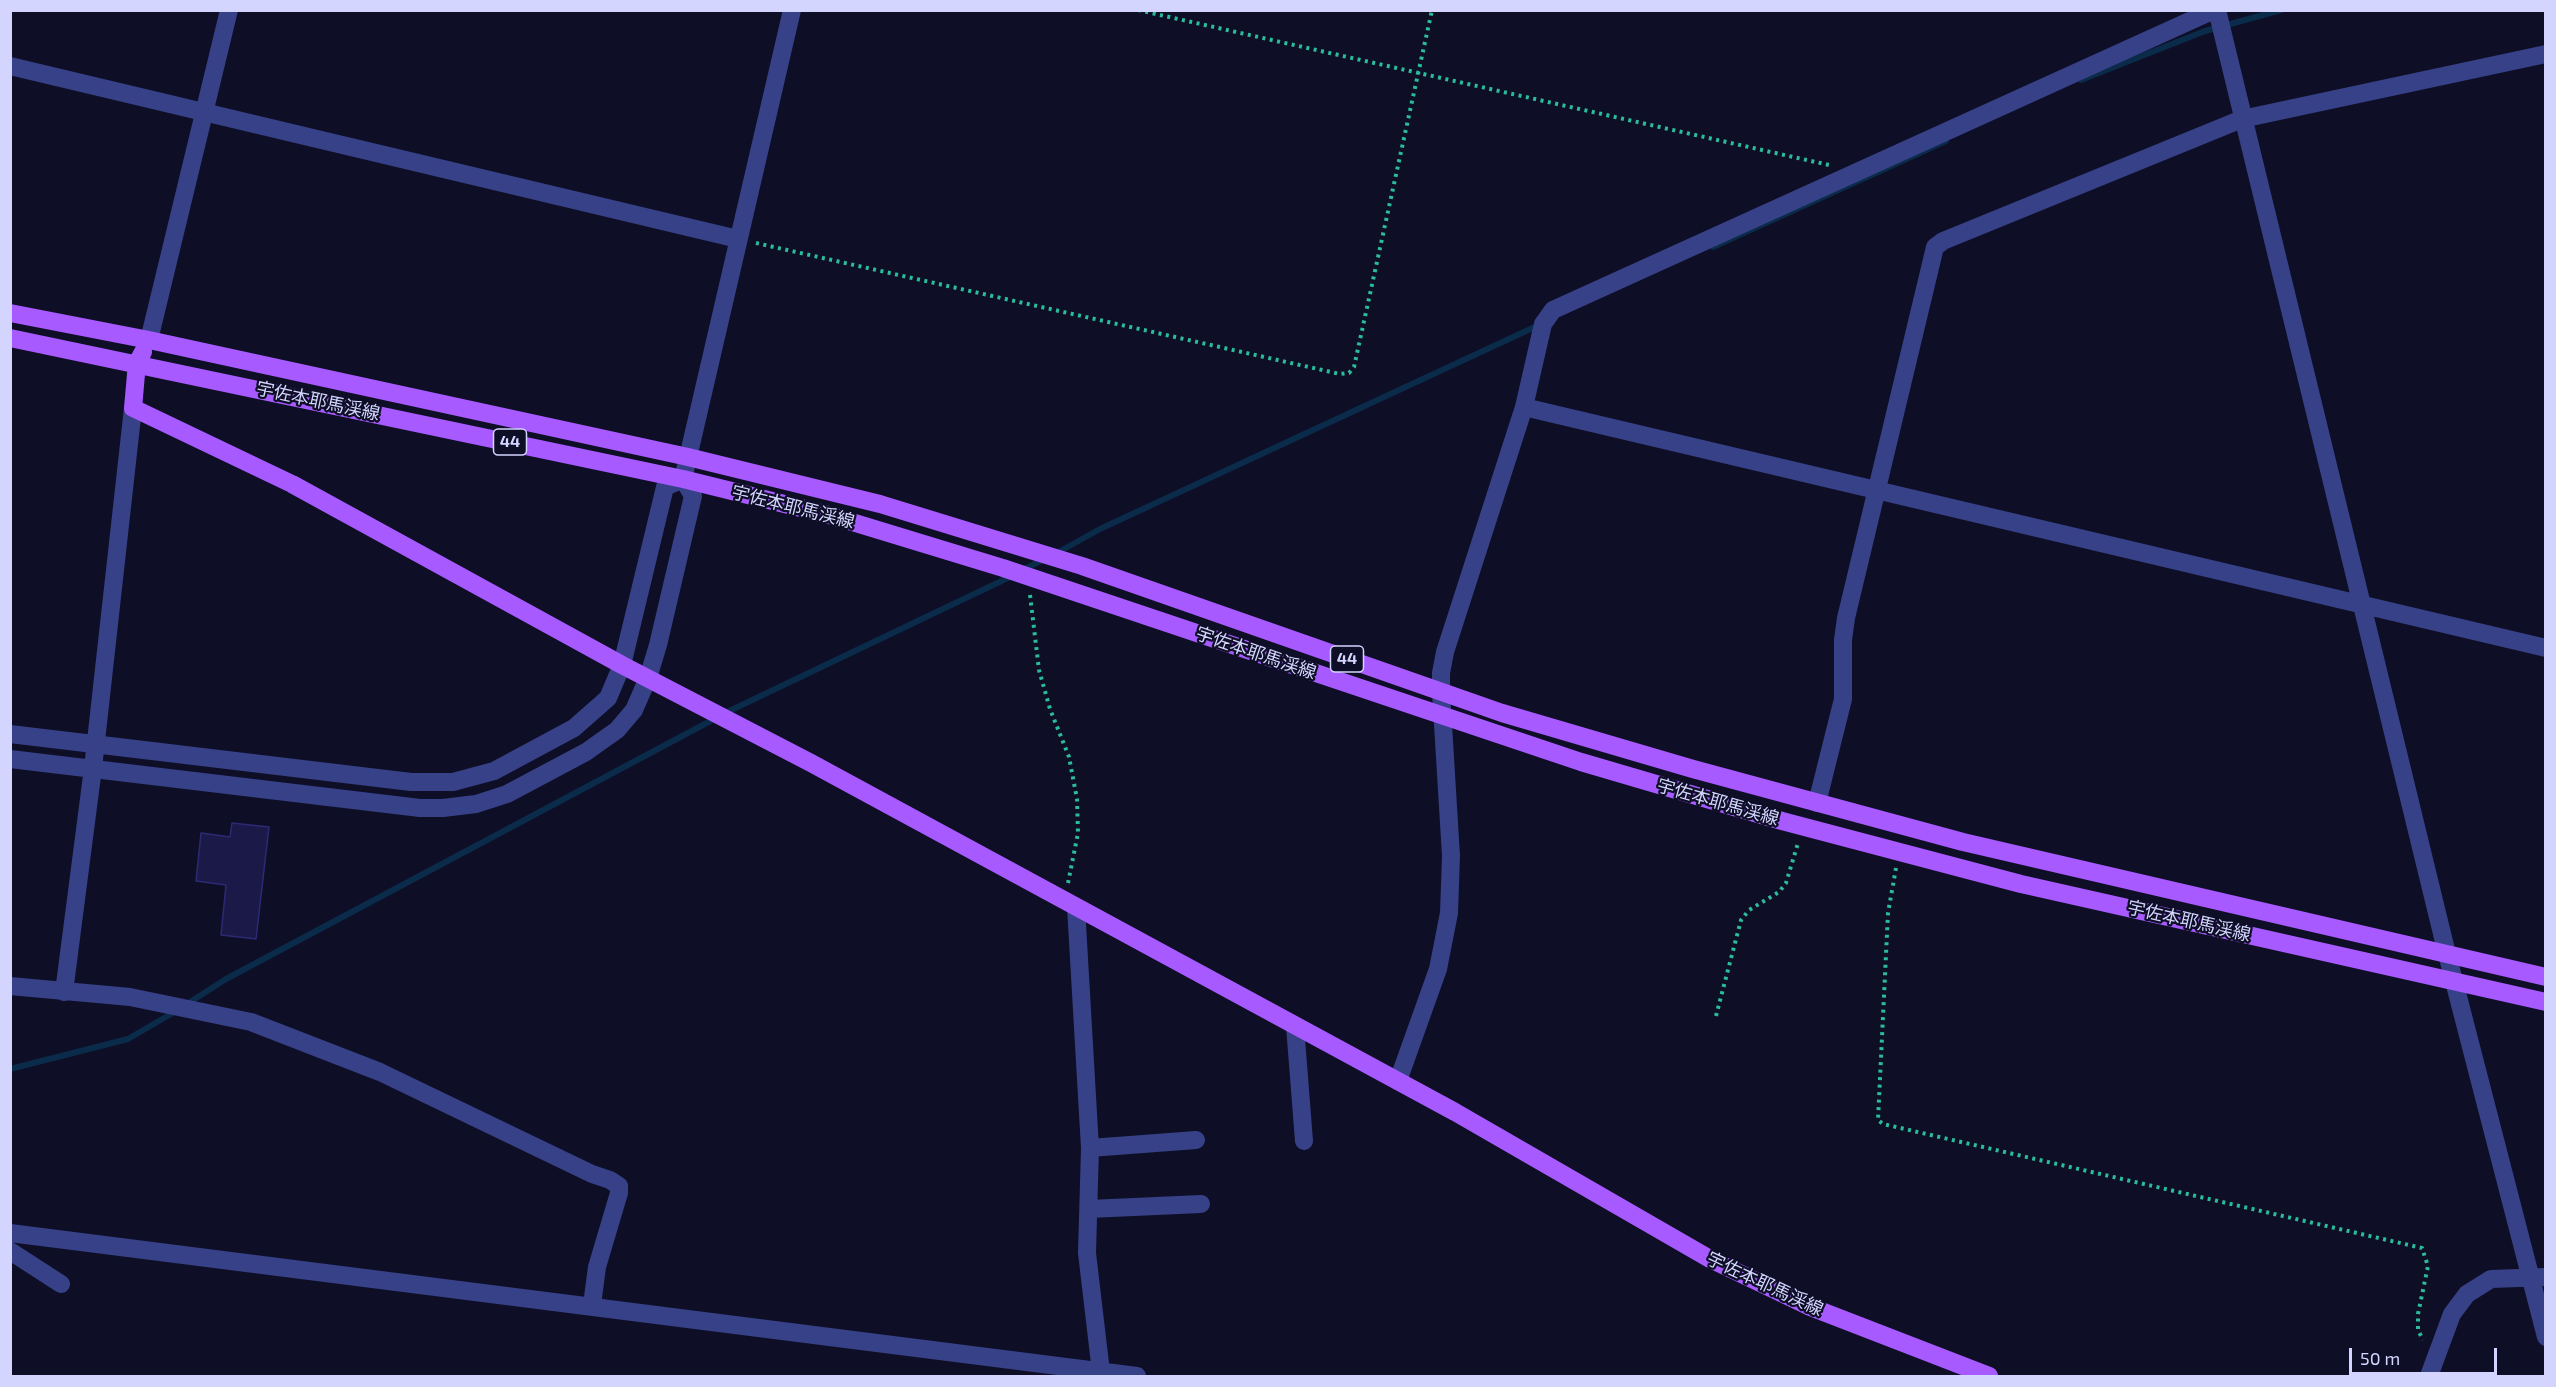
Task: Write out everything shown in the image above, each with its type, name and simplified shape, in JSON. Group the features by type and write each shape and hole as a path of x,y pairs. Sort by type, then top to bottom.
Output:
{"main road":[{"name":"宇佐本耶馬渓線","path":"10,313 149,340 688,456 880,504 1082,566 1441,692 1625,749 1963,842 2546,977"},
{"name":"宇佐本耶馬渓線","path":"10,338 682,478 839,518 1031,577 1581,762 1803,827 2021,884 2546,1002"},
{"path":"133,408 137,363 149,340"},
{"name":"宇佐本耶馬渓線","path":"133,408 292,484 622,665 1398,1081 1665,1235 1808,1306 1989,1377"}],"street":[{"path":"149,340 229,10"},
{"path":"10,759 420,808 476,804 519,788 599,745 617,730 634,710 648,678 658,645 693,496 682,478 792,10"},
{"path":"1398,1081 1438,969 1449,913 1451,856 1441,692 1445,652 1524,407 1543,324 1553,310 1726,234 2216,10 2447,954 2539,1277 2546,1337"},
{"path":"1817,803 1841,713 1844,684 1844,629 1935,247 1943,241 2242,118 2546,54"},
{"path":"10,66 738,239"},
{"path":"1524,407 2546,648"},
{"path":"64,992 93,768 133,408"},
{"path":"10,734 411,782 453,782 494,771 574,728 608,698 622,665 665,487 682,478"},
{"path":"1069,904 1090,1148 1087,1253 1101,1372"},
{"path":"10,986 130,998 251,1022 380,1072 571,1164 610,1180 619,1186 620,1193 597,1267 592,1305"},
{"path":"1295,1026 1304,1141"},
{"path":"1090,1148 1196,1140"},
{"path":"1089,1209 1201,1204"},
{"path":"10,1233 592,1305 1137,1377"},
{"path":"10,1251 61,1284"},
{"path":"2429,1377 2452,1314 2466,1294 2491,1279 2539,1277"}],"path":[{"path":"1138,10 1858,172"},
{"path":"738,239 1340,374 1349,373 1354,367 1416,73 1432,10"},
{"path":"1031,577 1039,670 1050,709 1069,757 1077,799 1078,833 1069,904"},
{"path":"1716,1016 1741,920 1749,910 1779,892 1786,883 1803,827"},
{"path":"1900,853 1888,913 1878,1120 1883,1124 2422,1248 2428,1266 2418,1314 2418,1330 2429,1347 2439,1351"}],"building":[{"path":"232,823 269,827 256,939 221,935 226,885 196,881 201,833 230,837"}],"waterway":[{"path":"2081,80 2205,31 2281,10"},
{"path":"1713,247 1946,141"},
{"path":"1055,554 1100,529 1539,325"},
{"path":"1023,570 1046,558"},
{"path":"725,713 1014,575"},
{"path":"187,1004 226,979 716,718"},
{"path":"10,1069 128,1039 176,1011"}]}
